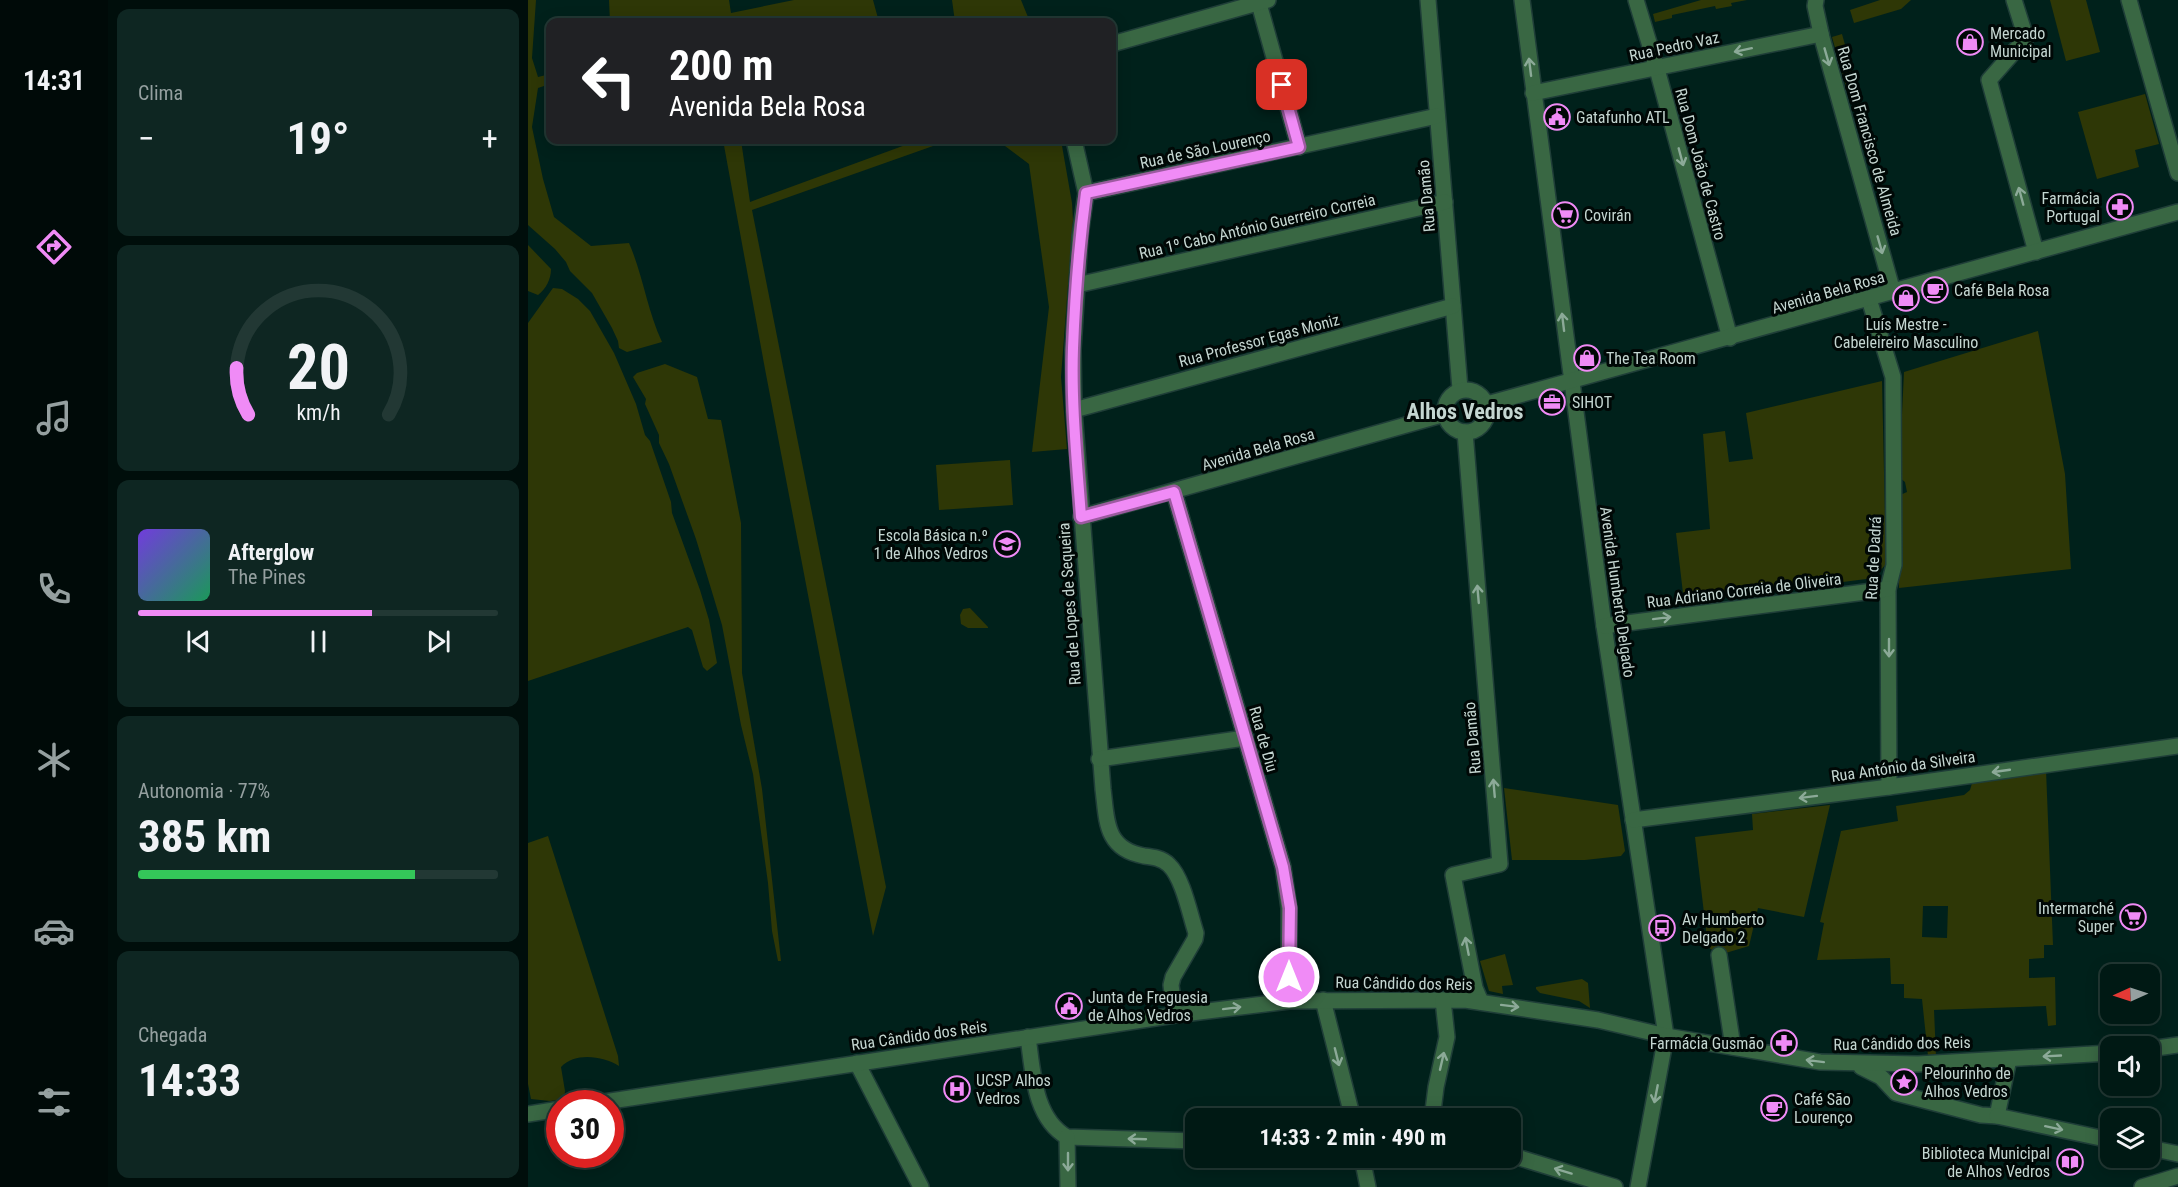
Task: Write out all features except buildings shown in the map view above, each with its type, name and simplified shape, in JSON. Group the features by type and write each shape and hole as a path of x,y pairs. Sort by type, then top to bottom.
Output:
{"street":[{"name":"Rua Damão","path":"1428,0 1460,390"},
{"name":"Avenida Humberto Delgado","path":"1522,0 1570,381 1604,626 1666,1036 1638,1187"},
{"name":"Rua Dom João de Castro","path":"1636,0 1730,338"},
{"name":"Rua Dom Francisco de Almeida","path":"1816,0 1815,6 1821,34 1893,292"},
{"path":"2014,0 2026,38 1989,80 2036,252"},
{"path":"2129,0 2178,173"},
{"path":"1116,43 1261,1 1299,147"},
{"name":"Rua Pedro Vaz","path":"1533,93 1821,34"},
{"name":"Rua de São Lourenço","path":"1086,193 1437,116"},
{"name":"Rua de Lopes de Sequeira","path":"1075,144 1086,193 1073,350 1074,410 1099,759 1110,835 1120,847 1135,854 1156,857 1167,862 1175,872 1196,933 1171,985 1176,1015"},
{"name":"Rua 1º Cabo António Guerreiro Correia","path":"1077,285 1444,202"},
{"name":"Avenida Bela Rosa","path":"1487,404 2178,212"},
{"name":"Rua de Dadrá","path":"1869,299 1893,377 1894,565 1888,589 1889,787"},
{"name":"Rua Professor Egas Moniz","path":"1074,410 1453,306"},
{"path":"1460,390 1475,391 1487,404 1488,413 1482,426 1476,430 1465,432 1455,429 1449,424 1445,414 1446,403 1460,390"},
{"name":"Avenida Bela Rosa","path":"1081,517 1445,414"},
{"name":"Rua Damão","path":"1465,432 1500,864 1454,875 1475,988 1480,1002"},
{"name":"Rua de Diu","path":"1174,492 1284,877 1290,908 1289,1001"},
{"name":"Rua Adriano Correia de Oliveira","path":"1604,626 1888,589"},
{"path":"1099,759 1245,738"},
{"name":"Rua António da Silveira","path":"1633,820 2178,746"},
{"path":"1719,955 1733,1047"},
{"path":"1323,1000 1350,1108"},
{"path":"1433,1108 1447,1037 1443,1000"},
{"name":"Rua Cândido dos Reis","path":"624,1099 1176,1015 1289,1001 1443,1000 1480,1002 1598,1020 1666,1036 1820,1062 1918,1064 2100,1054"},
{"path":"1028,1037 1035,1083 1044,1114 1059,1132 1068,1137 1185,1141"},
{"path":"2160,1048 2178,1045"},
{"path":"1997,1116 2009,1059"},
{"path":"857,1063 921,1187"},
{"path":"1854,1063 1881,1077 1896,1093 1981,1115 1997,1116 2100,1138"},
{"path":"528,1114 546,1111"},
{"path":"1068,1137 1068,1187"},
{"path":"2160,1150 2178,1154"},
{"path":"1521,1158 1615,1187"},
{"path":"1364,1168 1368,1187"},
{"path":"2142,1187 2178,1176"}],"green space":[{"path":"528,0 536,0 532,58 538,77 546,75 546,85 538,88 532,127 554,217 591,246 629,243 652,318 662,342 627,352 619,348 612,328 592,293 570,271 555,249 528,225"},
{"path":"609,0 729,0 731,13 794,0 873,0 878,18 610,18"},
{"path":"952,0 1021,0 1028,18 954,18"},
{"path":"1701,0 1747,0 1731,3 1732,6 1716,9 1715,6 1672,15 1672,18 1655,22 1653,14"},
{"path":"1880,0 1911,0 1901,9 1854,23 1850,10"},
{"path":"2050,0 2086,0 2100,52 2066,61"},
{"path":"1842,34 1861,102 1853,104 1850,101 1832,37"},
{"path":"2145,94 2159,144 2135,150 2139,167 2097,179 2078,112"},
{"path":"724,144 742,144 750,202 908,144 939,144 752,210 886,887 873,936"},
{"path":"1002,144 1062,144 1073,220 1061,377 1067,449 1032,452 1049,307 1029,164"},
{"path":"528,245 551,269 548,284 538,295 528,291"},
{"path":"553,288 562,289 578,299 590,311 614,353 636,404 709,620 717,663 707,671 703,667 692,630 688,627 528,681 528,323"},
{"path":"2038,331 2065,474 2071,569 1899,588 1898,496 1907,492 1905,482 1899,477 1904,372"},
{"path":"665,364 697,377 708,419 721,420 741,523 742,673 762,789 781,961 778,961 772,931 753,774 722,625 696,539 659,443 659,435 645,404 646,399 633,377 637,373"},
{"path":"1882,381 1886,564 1874,578 1684,602 1676,533 1710,529 1703,434 1725,431 1729,462 1753,459 1746,413"},
{"path":"1010,460 1013,505 939,510 936,465"},
{"path":"970,608 988,628 968,628 961,624 960,615 963,609"},
{"path":"2046,770 2053,945 2044,945 2044,958 2029,959 2029,978 2055,977 2056,1025 2048,1026 2046,1006 1934,1010 1936,1056 1928,1056 1922,999 1904,998 1904,984 1891,984 1890,958 1817,960 1824,923 1820,922 1841,831 1898,821 1896,806 1964,795 1970,790 1973,780","holes":["1923,906 1948,906 1947,938 1922,937"]},
{"path":"1504,788 1618,805 1625,851 1621,856 1585,860 1512,860"},
{"path":"1830,805 1804,917 1758,908 1749,946 1719,955 1708,947 1695,837 1753,830 1752,814"},
{"path":"548,836 618,1056 619,1066 589,1057 567,1062 561,1067 565,1090 546,1090 546,1101 531,1099 528,1084 528,843"},
{"path":"1505,954 1513,985 1502,986 1503,994 1489,991 1480,961"},
{"path":"1582,979 1588,983 1590,1008 1579,1001 1540,993 1536,989 1536,987"}],"place":[{"name":"Mercado Municipal","path":"1970,42"},
{"name":"Gatafunho ATL","path":"1557,117"},
{"name":"Farmácia Portugal","path":"2120,207"},
{"name":"Covirán","path":"1565,215"},
{"name":"Café Bela Rosa","path":"1935,290"},
{"name":"Luís Mestre - Cabeleireiro Masculino","path":"1906,298"},
{"name":"The Tea Room","path":"1587,358"},
{"name":"SIHOT","path":"1552,402"},
{"name":"Escola Básica n.º 1 de Alhos Vedros","path":"1007,544"},
{"name":"Intermarché Super","path":"2133,917"},
{"name":"Av Humberto Delgado 2","path":"1662,928"},
{"name":"Junta de Freguesia de Alhos Vedros","path":"1069,1006"},
{"name":"Farmácia Gusmão","path":"1784,1043"},
{"name":"Pelourinho de Alhos Vedros","path":"1904,1082"},
{"name":"UCSP Alhos Vedros","path":"957,1089"},
{"name":"Café São Lourenço","path":"1774,1108"},
{"name":"Biblioteca Municipal de Alhos Vedros","path":"2070,1162"}],"district":[{"name":"Alhos Vedros","path":"1465,411"}],"route":[{"path":"1282,85 1299,147 1086,193 1080,236 1073,350 1074,410 1081,517 1174,492 1283,867 1290,908 1289,977"}]}
